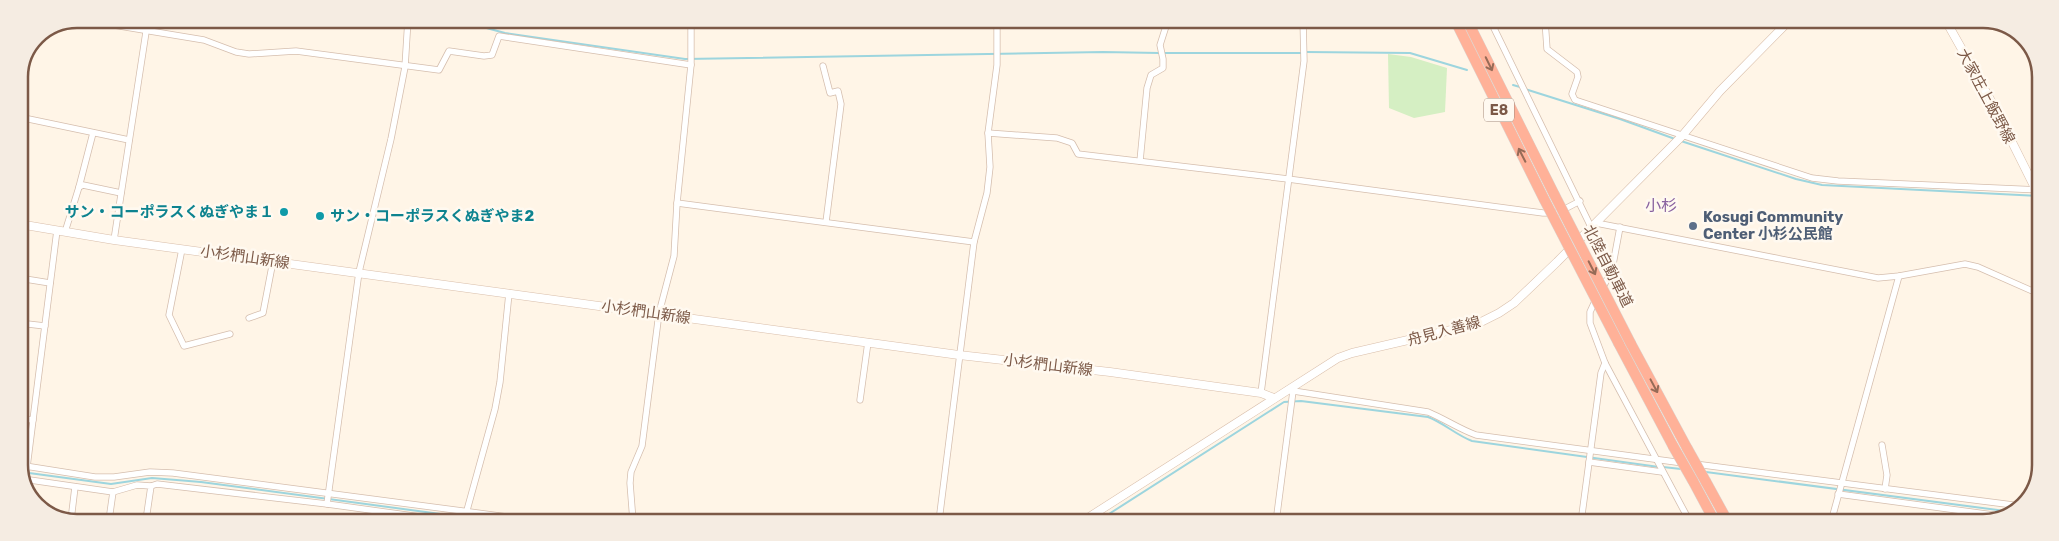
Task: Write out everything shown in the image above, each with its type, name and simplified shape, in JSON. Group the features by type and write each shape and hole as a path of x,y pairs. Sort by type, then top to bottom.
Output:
{"highway":[{"name":"北陸自動車道","path":"1459,28 1724,514"},
{"name":"北陸自動車道","path":"1471,28 1619,344 1711,514"}],"main road":[{"name":"舟見入善線","path":"1094,514 1274,398 1290,391 1328,364 1352,353 1477,324 1499,313 1526,293 1682,136 1720,91 1782,28"},
{"name":"大家庄上飯野線","path":"1950,28 2031,179"},
{"name":"小杉椚山新線","path":"28,226 114,240 959,355 1110,372 1261,393 1274,398"}],"street":[{"path":"139,28 204,40 236,52 249,54 296,51 404,67 439,70 449,51 484,56 492,55 499,36 690,65"},
{"path":"327,504 359,272 389,150 404,67 407,28"},
{"path":"632,514 630,483 642,446 659,313 674,256 690,65 691,28"},
{"path":"940,514 974,242 987,193 990,167 988,133 998,65 997,28"},
{"path":"1140,161 1147,88 1151,75 1162,68 1163,59 1160,46 1166,28"},
{"path":"1261,393 1304,60 1303,28"},
{"path":"1494,28 1580,201 1594,224 1612,270"},
{"path":"1545,28 1547,49 1577,72 1578,77 1572,94 1575,100 1682,136 1812,178 1838,182 2031,192"},
{"path":"114,240 146,29"},
{"path":"823,66 830,93 838,91 842,104 826,222"},
{"path":"28,119 129,140"},
{"path":"28,458 50,282 61,231 79,187 93,133"},
{"path":"988,133 1057,138 1072,143 1078,154 1288,179 1542,213 1557,213 1580,201"},
{"path":"79,187 83,185 122,193"},
{"path":"677,203 974,242"},
{"path":"1594,224 1620,227 1878,278 1965,264 2032,291"},
{"path":"1620,227 1612,270 1590,312 1590,323 1605,363 1686,514"},
{"path":"182,249 169,315 184,346 230,334"},
{"path":"249,318 263,313 273,261"},
{"path":"1833,514 1899,276"},
{"path":"28,279 50,282"},
{"path":"465,514 495,409 510,293"},
{"path":"28,324 45,326"},
{"path":"860,400 868,342"},
{"path":"1582,514 1600,372 1605,363"},
{"path":"1277,514 1290,391 1428,412 1446,419 1459,429 1476,435 2009,505"},
{"path":"28,419 33,420"},
{"path":"1882,445 1887,475 1885,489"},
{"path":"1588,462 1662,472"},
{"path":"28,466 95,477 114,477 150,472 173,473 487,514"},
{"path":"30,481 113,492 138,485 151,486 157,484 238,492 399,514"},
{"path":"147,514 151,486"},
{"path":"72,514 75,487"},
{"path":"110,514 113,492"},
{"path":"1838,494 1984,514"}],"green space":[{"path":"1388,54 1411,57 1447,68 1445,112 1414,118 1389,108"}],"waterway":[{"path":"486,28 505,33 685,59 1103,52 1159,53"},
{"path":"1306,52 1410,53 1467,70"},
{"path":"1164,53 1302,53"},
{"path":"1513,85 1520,87"},
{"path":"1525,89 1620,119 1675,139"},
{"path":"1681,141 1796,179 1822,185 2031,196"},
{"path":"1109,514 1284,402 1301,401 1428,417 1472,441 1659,467"},
{"path":"1663,467 1681,469"},
{"path":"1706,472 2000,510"},
{"path":"29,473 111,484 152,478 201,482 441,514"}],"place":[{"name":"サン・コーポラスくぬぎやま１","path":"284,212"},
{"name":"サン・コーポラスくぬぎやま2","path":"320,216"},
{"name":"Kosugi Community Center 小杉公民館","path":"1693,226"}],"district":[{"name":"小杉","path":"1661,205"}]}
